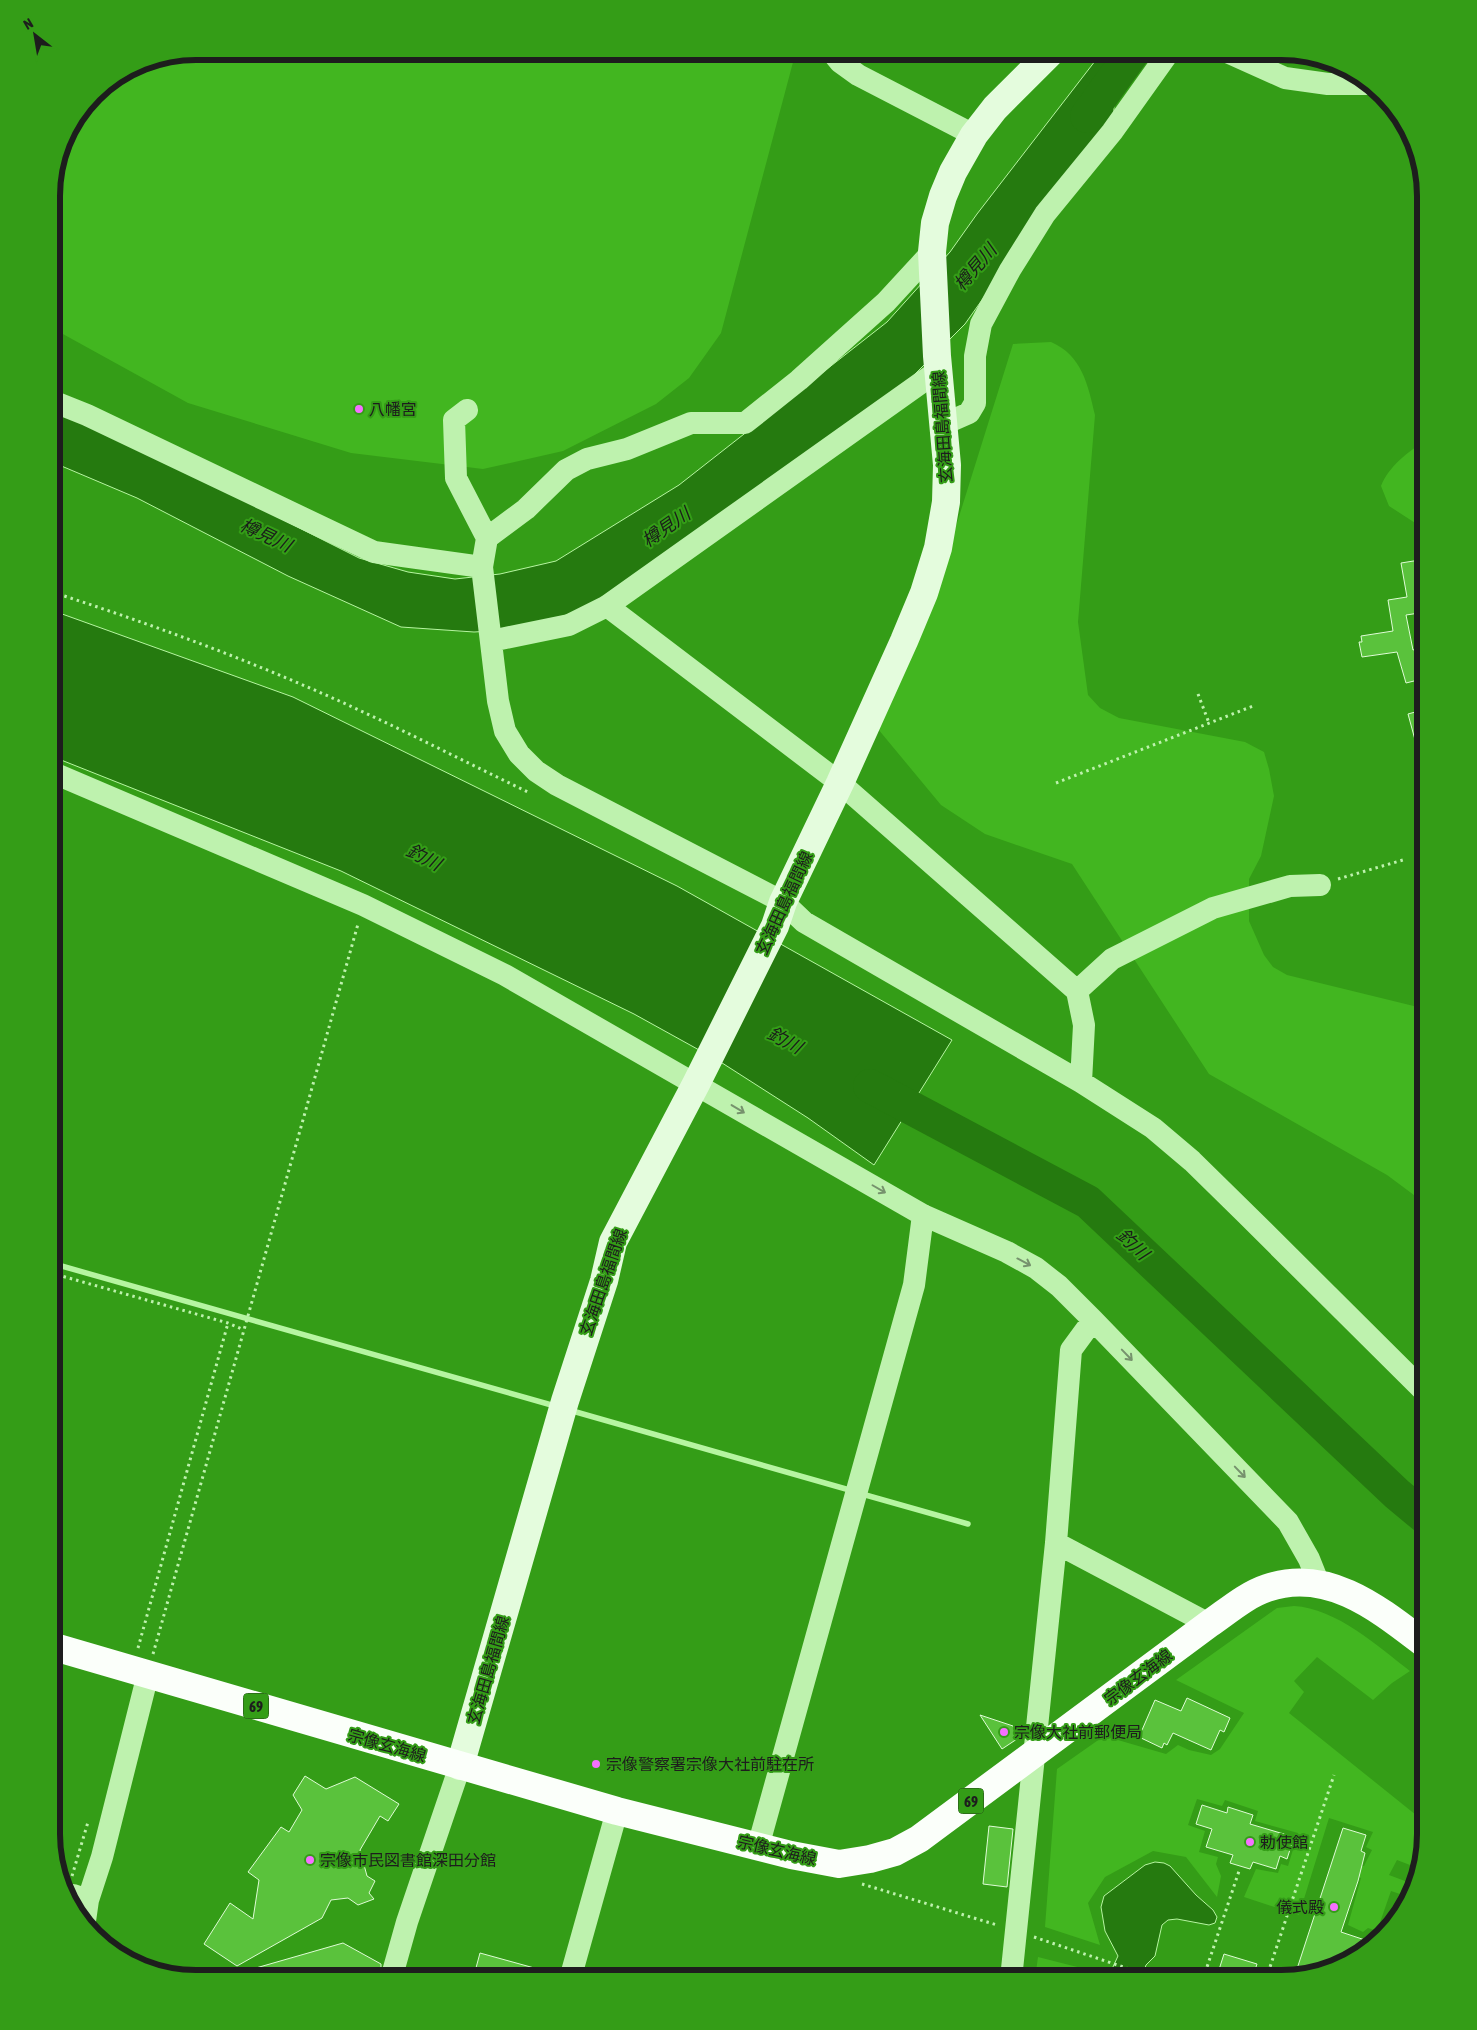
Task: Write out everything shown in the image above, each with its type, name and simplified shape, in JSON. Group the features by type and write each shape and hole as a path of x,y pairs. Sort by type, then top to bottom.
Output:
{"main road":[{"name":"玄海田島福間線","path":"460,1766 565,1401 604,1281 613,1242 700,1076 775,926 783,902 840,783 924,593 938,548 946,502 947,465 938,363 932,260 935,223 953,172 974,135 995,108 1044,60"},
{"name":"宗像玄海線","path":"60,1649 617,1810 758,1847 839,1864 870,1860 895,1852 919,1839 1209,1624 1246,1598 1268,1588 1293,1583 1319,1584 1354,1594 1417,1638"}],"street":[{"path":"838,60 858,75 974,135"},
{"path":"944,424 969,414 975,403 975,356 981,324 1010,270 1045,214 1112,132 1163,60"},
{"path":"1244,60 1285,78 1328,84 1358,84"},
{"path":"487,538 526,509 566,470 587,459 627,449 691,422 745,423 799,380 932,260"},
{"path":"490,634 569,625 607,606 938,363"},
{"path":"60,404 87,415 374,552 482,567"},
{"path":"467,410 454,420 456,478 487,538 482,567 498,701 505,730 519,754 536,771 566,790 783,902 804,922 1081,1082 1153,1128 1192,1161 1417,1384"},
{"path":"607,606 840,783 1077,991 1084,1025 1081,1082"},
{"path":"60,775 363,905 505,975 700,1076 923,1215 1006,1252 1036,1268 1059,1286 1093,1320 1288,1522 1309,1559 1319,1584"},
{"path":"1077,991 1112,959 1213,908 1290,886 1320,885"},
{"path":"758,1847 914,1285 923,1215"},
{"path":"1012,1970 1056,1543 1072,1350 1093,1320"},
{"path":"1056,1543 1209,1624"},
{"path":"81,1906 102,1857 140,1671"},
{"path":"393,1970 407,1922 460,1766"},
{"path":"572,1970 617,1810"}],"path":[{"path":"60,595 152,626 258,666 330,697 530,794"},
{"path":"1198,694 1209,723"},
{"path":"1056,783 1253,706"},
{"path":"1320,885 1402,860"},
{"path":"140,1671 244,1330 363,905"},
{"path":"60,1276 228,1323 244,1330"},
{"path":"140,1671 228,1323"},
{"path":"1269,1970 1334,1775"},
{"path":"839,1864 849,1880 1015,1931 1131,1970"},
{"path":"1206,1970 1240,1870"}],"shaded area":[{"path":"196,60 794,60 721,333 689,378 656,404 563,451 483,469 351,453 188,403 60,332 60,187 65,161 70,144 88,113 106,94 128,78 152,67 178,61"},
{"path":"1051,342 1062,348 1077,363 1082,372 1090,393 1095,415 1078,622 1088,695 1100,708 1119,718 1245,742 1264,752 1274,796 1261,856 1249,879 1249,921 1264,955 1273,967 1287,975 1417,1007 1417,1197 1387,1175 1209,1074 1072,864 985,834 941,805 878,729 926,622 1013,344"},
{"path":"1417,447 1417,524 1389,506 1381,486 1389,472"},
{"path":"1294,1606 1310,1608 1341,1621 1371,1640 1410,1671 1392,1683 1373,1700 1317,1657 1294,1681 1304,1692 1289,1713 1417,1816 1414,1860 1410,1865 1397,1860 1389,1875 1408,1882 1407,1886 1403,1895 1391,1891 1378,1929 1376,1931 1368,1928 1363,1932 1348,1925 1361,1878 1355,1875 1358,1866 1364,1866 1372,1850 1366,1847 1373,1832 1329,1818 1299,1915 1244,1897 1256,1869 1278,1873 1281,1864 1288,1866 1298,1833 1255,1821 1258,1811 1225,1800 1222,1806 1197,1799 1188,1825 1205,1831 1199,1852 1218,1857 1216,1864 1221,1876 1217,1897 1186,1857 1153,1851 1105,1877 1088,1903 1100,1945 1045,1927 1057,1769 1104,1736 1166,1754 1178,1745 1189,1750 1211,1755 1220,1749 1244,1713 1176,1680 1277,1608"},
{"path":"1038,1957 1089,1970 1036,1970"}],"water":[{"path":"1096,60 1113,60 1114,113 965,324 910,379 601,598 577,611 547,622 509,630 474,632 401,627 288,576 137,498 60,465 60,415 95,425 359,558 408,572 455,579 500,574 556,561 679,485 887,322 950,252"},
{"path":"60,613 293,697 677,886 952,1040 874,1165 808,1118 719,1061 634,1014 341,871 60,760"},
{"path":"1155,1862 1170,1866 1196,1895 1213,1910 1217,1917 1215,1923 1209,1925 1177,1919 1168,1920 1162,1925 1155,1956 1146,1965 1144,1970 1110,1970 1118,1956 1105,1931 1101,1907 1104,1896 1145,1865"}],"building":[{"path":"1417,560 1417,613 1406,615 1413,650 1417,649 1417,680 1406,683 1397,652 1362,657 1359,642 1362,642 1361,636 1393,631 1388,600 1407,597 1401,563"},
{"path":"1417,712 1417,747 1408,714"},
{"path":"1187,1698 1230,1718 1224,1732 1220,1730 1211,1750 1173,1733 1167,1745 1164,1743 1162,1748 1139,1737 1155,1700 1181,1711"},
{"name":"宗像大社前郵便局","path":"980,1715 1013,1726 1020,1737 1002,1749"},
{"path":"305,1776 326,1789 355,1777 399,1804 388,1821 380,1816 360,1850 367,1876 375,1881 369,1893 374,1899 358,1905 348,1898 331,1900 322,1918 237,1966 204,1944 230,1903 253,1919 259,1880 248,1872 281,1827 289,1832 302,1810 293,1795"},
{"name":"勅使館","path":"1202,1805 1227,1813 1228,1807 1253,1815 1250,1824 1294,1837 1287,1859 1280,1856 1276,1869 1253,1862 1250,1869 1230,1863 1233,1855 1206,1847 1212,1829 1196,1824"},
{"path":"989,1826 1013,1829 1007,1887 983,1884"},
{"name":"儀式殿","path":"1343,1828 1366,1835 1361,1851 1365,1853 1358,1881 1341,1932 1366,1940 1333,1960 1297,1969"},
{"path":"343,1943 381,1964 381,1967 377,1970 249,1970"},
{"path":"480,1953 542,1970 475,1970"},
{"path":"1224,1954 1257,1964 1255,1970 1219,1970"}],"waterway":[{"name":"樽見川","path":"1087,116 1127,60"},
{"name":"釣川","path":"870,1086 1088,1202 1397,1494 1417,1511"},
{"path":"60,1266 555,1406"},
{"path":"569,1410 853,1491"},
{"path":"862,1494 968,1524"}],"place":[{"name":"八幡宮","path":"359,409"},
{"name":"宗像大社前郵便局","path":"1004,1732"},
{"name":"宗像警察署宗像大社前駐在所","path":"596,1764"},
{"name":"勅使館","path":"1250,1842"},
{"name":"宗像市民図書館深田分館","path":"310,1860"},
{"name":"儀式殿","path":"1334,1907"}]}
